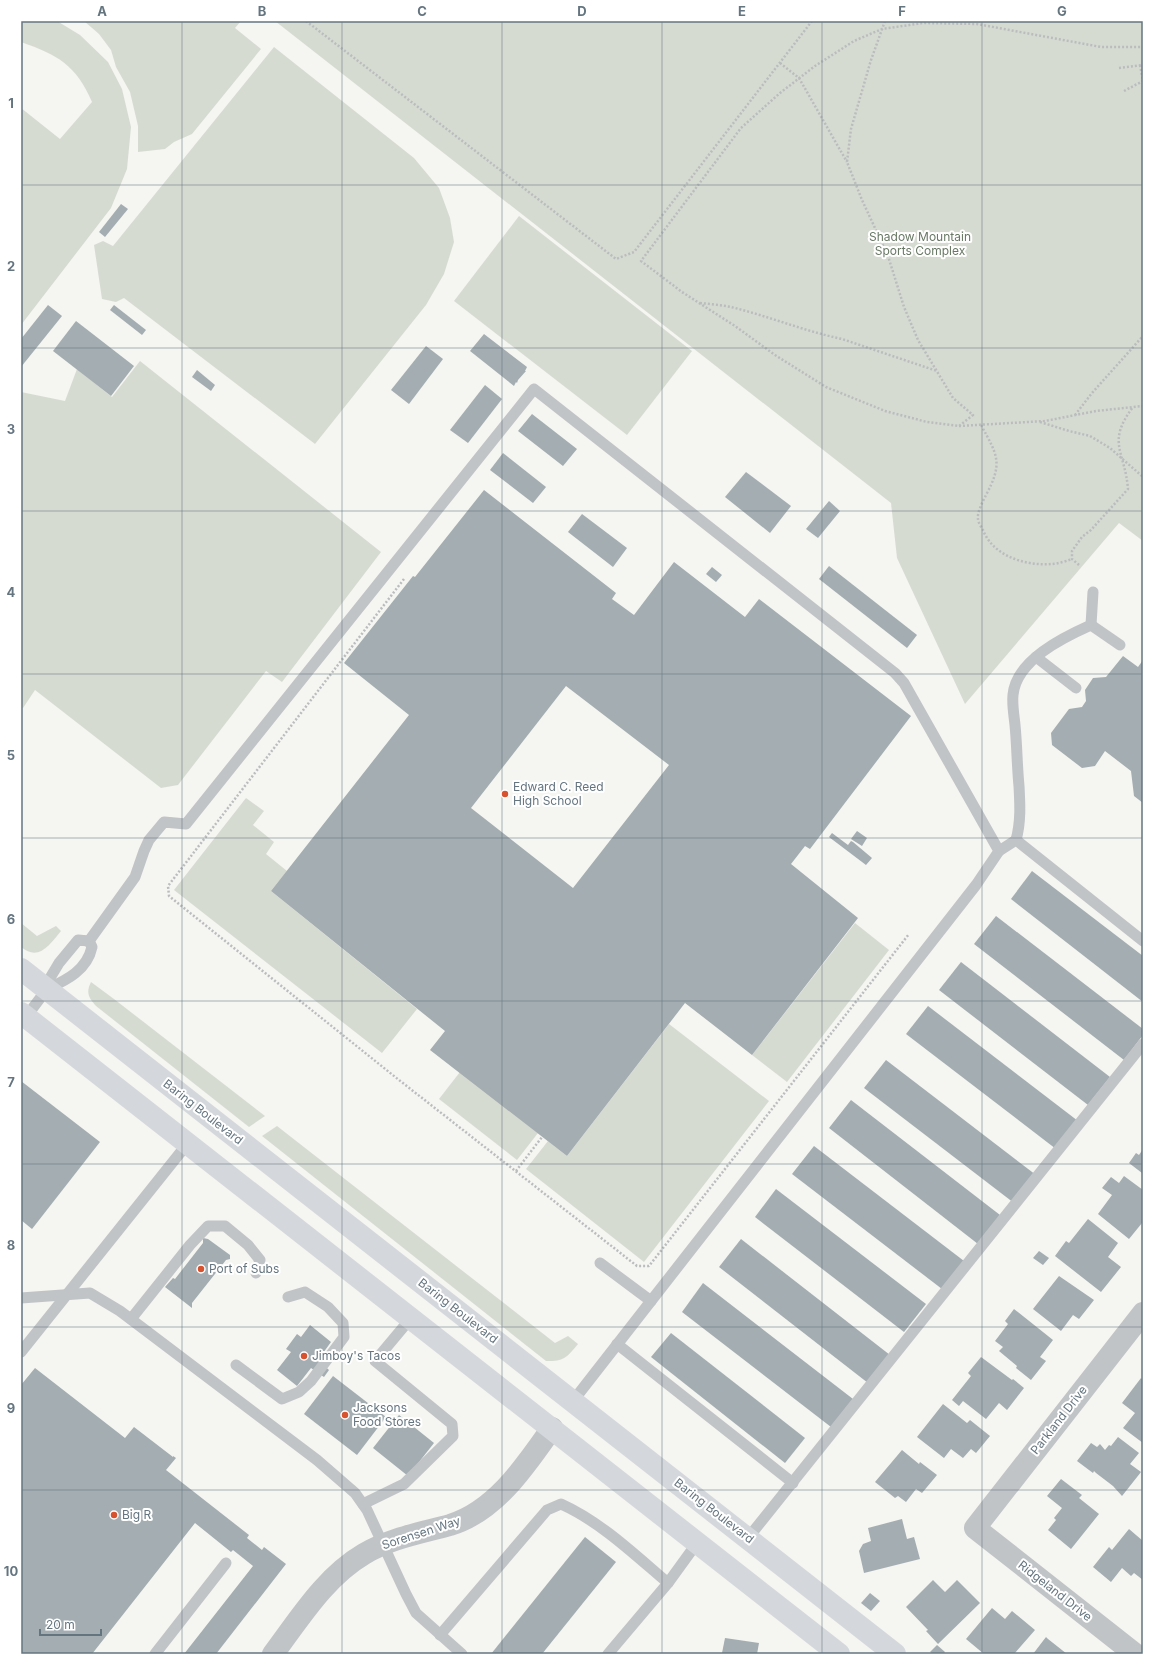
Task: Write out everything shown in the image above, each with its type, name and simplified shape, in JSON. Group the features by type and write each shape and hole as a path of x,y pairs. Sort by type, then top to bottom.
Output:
{"main road":[{"name":"Baring Boulevard","path":"21,969 895,1654"},
{"path":"24,1015 840,1654"},
{"path":"552,1428 573,1401"}],"street":[{"name":"Parkland Drive","path":"974,1528 1143,1313"},
{"name":"Sorensen Way","path":"273,1654 321,1591 341,1570 364,1554 383,1544 429,1529 451,1525 482,1508 503,1491 528,1462 552,1428"},
{"name":"Ridgeland Drive","path":"974,1528 1136,1654"}],"lane":[{"path":"89,940 135,877 149,840 164,822 186,824 534,389 895,673 904,683 999,851"},
{"path":"1091,625 1094,592"},
{"path":"1091,625 1120,645"},
{"path":"573,1401 972,891 999,851 1016,840 1020,826 1020,810 1013,694 1016,684 1022,672 1040,652 1061,638 1091,625"},
{"path":"1036,657 1076,688"},
{"path":"1016,840 1143,941"},
{"path":"24,1015 47,989 53,972 73,945 78,940 89,940"},
{"path":"47,989 77,974 90,955 92,947 89,940"},
{"path":"748,1538 1143,1044"},
{"path":"21,1352 188,1144"},
{"path":"131,1319 190,1245 208,1226 225,1226 248,1245 260,1260 256,1273"},
{"path":"600,1263 650,1301"},
{"path":"236,1365 282,1399 298,1392 310,1381 344,1337 342,1323 328,1307 305,1292 288,1297"},
{"path":"21,1298 90,1293 131,1319 317,1460 355,1494 367,1510 416,1613 462,1654"},
{"path":"363,1504 404,1484 453,1436 452,1424 375,1361 411,1318"},
{"path":"617,1344 793,1483"},
{"path":"440,1635 547,1510 561,1504 577,1511 614,1538 668,1583"},
{"path":"608,1654 668,1583 697,1543"},
{"path":"155,1654 226,1563"}],"path":[{"path":"306,21 616,259 634,252 812,21"},
{"path":"847,162 851,129 885,21"},
{"path":"1143,47 1101,47 977,24 923,23 882,29 854,41 815,66 741,128 641,261 682,292 775,355 826,387 885,411 927,422 959,426 1038,421 1143,406"},
{"path":"780,63 799,78 847,162 862,200 888,256 904,307 918,340 953,398 973,415 959,426"},
{"path":"1119,68 1142,65 1143,81 1124,91"},
{"path":"700,303 729,306 826,336 842,339 937,371"},
{"path":"1075,415 1092,393 1143,336"},
{"path":"1079,565 1072,559 1072,551 1082,537 1092,530 1128,489 1127,475 1119,454 1118,434 1125,417 1133,407"},
{"path":"1038,421 1069,432 1090,436 1110,448 1143,478"},
{"path":"981,425 991,443 997,461 994,479 983,500 978,518 986,539 1006,556 1030,564 1052,564 1072,559"},
{"path":"406,577 168,886 169,896 637,1266 649,1266 909,934"},
{"path":"516,1171 542,1137"}],"green space":[{"path":"21,21 57,21 80,35 108,62 122,89 131,127 127,169 111,208 21,325 21,108 60,139 92,102 79,79 64,63 56,57 21,42"},
{"path":"84,21 241,21 235,28 261,49 192,134 174,142 165,149 138,152 138,126 130,92 116,67 111,50 99,34"},
{"name":"Shadow Mountain Sports Complex","path":"275,21 1143,21 1143,541 1119,523 965,704 897,558 891,503"},
{"path":"274,47 414,158 439,188 450,218 454,242 444,274 426,305 315,444 124,298 116,302 102,299 94,245 103,241 113,246"},
{"path":"519,216 692,351 627,435 454,301"},
{"path":"140,361 381,552 282,682 266,671 178,785 161,788 35,690 23,708 21,707 21,392 65,401 77,369 112,397"},
{"path":"246,798 264,811 253,825 274,842 266,854 287,871 271,891 417,1009 382,1053 174,890"},
{"path":"21,923 37,936 56,926 61,931 44,950 33,953 21,947"},
{"path":"855,923 889,950 787,1082 752,1055"},
{"path":"91,982 265,1116 249,1127 96,1006 91,1000 88,992"},
{"path":"669,1024 769,1101 644,1262 526,1169 548,1141 567,1156"},
{"path":"460,1072 538,1133 517,1160 439,1099"},
{"path":"277,1126 555,1343 568,1336 578,1344 565,1358 557,1361 546,1361 262,1136"}],"building":[{"path":"121,204 128,209 105,237 99,232"},
{"path":"48,305 62,316 21,367 21,339"},
{"path":"114,305 146,330 142,335 110,310"},
{"path":"76,321 134,366 111,396 53,351"},
{"path":"484,334 527,367 526,371 514,386 470,351"},
{"path":"426,346 443,359 409,404 391,390"},
{"path":"197,370 215,385 211,391 192,377"},
{"path":"485,385 502,399 468,443 450,430"},
{"path":"532,414 577,449 563,466 518,431"},
{"path":"503,453 546,487 533,503 490,470"},
{"path":"746,472 791,506 770,533 725,497"},
{"path":"484,490 616,593 612,599 634,615 674,562 745,617 759,599 911,716 810,849 805,846 791,864 858,918 752,1055 685,1003 567,1156 430,1050 445,1031 271,891 409,715 344,663 413,576 415,577","holes":["566,686 669,765 573,888 471,808"]},
{"path":"829,501 840,511 818,538 806,529"},
{"path":"582,514 627,548 613,567 568,532"},
{"path":"829,566 917,635 907,648 819,579"},
{"path":"712,567 722,575 716,582 706,574"},
{"path":"1123,656 1138,667 1143,660 1143,803 1134,796 1131,771 1105,751 1095,766 1082,768 1052,745 1051,733 1069,709 1082,707 1086,701 1085,690 1093,678 1106,677"},
{"path":"857,831 867,838 862,846 851,839"},
{"path":"832,833 848,845 851,841 853,842 872,858 866,865 829,837"},
{"path":"1032,871 1143,956 1143,1002 1011,899"},
{"path":"996,916 1143,1029 1143,1035 1124,1060 974,944"},
{"path":"961,962 1110,1077 1088,1105 939,990"},
{"path":"928,1006 1078,1121 1056,1149 906,1034"},
{"path":"886,1060 1036,1175 1014,1203 864,1088"},
{"path":"21,1081 100,1142 32,1229 21,1220"},
{"path":"851,1100 1000,1215 978,1244 829,1128"},
{"path":"814,1146 964,1261 942,1289 792,1174"},
{"path":"1143,1149 1142,1173 1129,1163 1136,1153 1139,1155"},
{"path":"1124,1176 1143,1190 1143,1225 1142,1223 1129,1239 1098,1214 1112,1195 1102,1188 1111,1177 1119,1183"},
{"path":"776,1189 926,1304 904,1332 755,1217"},
{"path":"1088,1219 1118,1243 1108,1257 1121,1267 1101,1292 1055,1256 1066,1241 1069,1243"},
{"name":"Port of Subs","path":"203,1238 208,1239 230,1255 230,1259 226,1260 192,1303 192,1308 165,1287 173,1278 175,1279 203,1243"},
{"path":"741,1239 890,1355 868,1383 719,1267"},
{"path":"1039,1251 1049,1258 1043,1265 1033,1258"},
{"path":"1059,1276 1094,1300 1079,1319 1073,1315 1061,1331 1033,1309"},
{"path":"703,1283 853,1399 831,1427 682,1312"},
{"path":"1014,1309 1053,1340 1040,1357 1046,1361 1031,1380 999,1351 1003,1347 995,1341 1008,1324 1005,1321"},
{"name":"Jimboy's Tacos","path":"310,1325 331,1342 318,1360 329,1370 324,1377 311,1368 297,1386 277,1370 291,1352 286,1349 297,1334 301,1337"},
{"path":"671,1333 805,1438 785,1463 651,1357"},
{"path":"981,1357 1024,1388 1007,1410 999,1403 986,1419 963,1401 959,1406 952,1400 971,1376 968,1373"},
{"name":"Big R","path":"35,1368 125,1438 134,1427 176,1458 166,1470 249,1535 247,1538 262,1550 264,1547 286,1564 216,1654 184,1654 253,1566 233,1550 231,1552 195,1523 92,1654 21,1654 21,1385"},
{"name":"Jacksons Food Stores","path":"333,1376 386,1417 357,1455 304,1414"},
{"path":"1141,1378 1143,1380 1143,1443 1123,1428 1135,1413 1122,1403"},
{"path":"943,1404 967,1423 970,1420 990,1436 976,1453 971,1449 963,1458 951,1449 944,1458 917,1437"},
{"path":"399,1415 434,1443 408,1476 373,1448"},
{"path":"1118,1437 1139,1453 1130,1464 1141,1472 1122,1496 1113,1486 1094,1471 1093,1473 1077,1461 1091,1443 1097,1447 1100,1444 1105,1450 1109,1445 1111,1446"},
{"path":"902,1450 919,1464 920,1462 937,1475 922,1493 916,1489 906,1502 898,1496 895,1498 875,1482"},
{"path":"1061,1479 1082,1495 1079,1498 1099,1514 1071,1549 1048,1530 1056,1520 1054,1518 1062,1508 1047,1496"},
{"path":"902,1519 907,1539 914,1537 920,1559 864,1573 859,1551 863,1544 871,1541 868,1528"},
{"path":"1129,1529 1143,1541 1143,1580 1134,1573 1131,1576 1122,1568 1111,1582 1093,1567 1109,1547 1112,1550"},
{"path":"585,1537 616,1562 542,1654 491,1654"},
{"path":"933,1580 945,1592 957,1580 980,1603 938,1644 926,1631 928,1630 906,1607"},
{"path":"870,1593 880,1601 871,1611 861,1603"},
{"path":"992,1608 1005,1619 1012,1611 1035,1630 1014,1654 984,1654 966,1639"},
{"path":"1046,1637 1048,1639 1067,1654 1033,1654"},
{"path":"725,1638 759,1643 757,1654 722,1653"},
{"path":"937,1645 945,1652 944,1654 933,1654 930,1652"}],"place":[{"name":"Edward C. Reed High School","path":"505,794"},
{"name":"Port of Subs","path":"201,1269"},
{"name":"Jimboy's Tacos","path":"304,1356"},
{"name":"Jacksons Food Stores","path":"345,1415"},
{"name":"Big R","path":"114,1515"}]}
